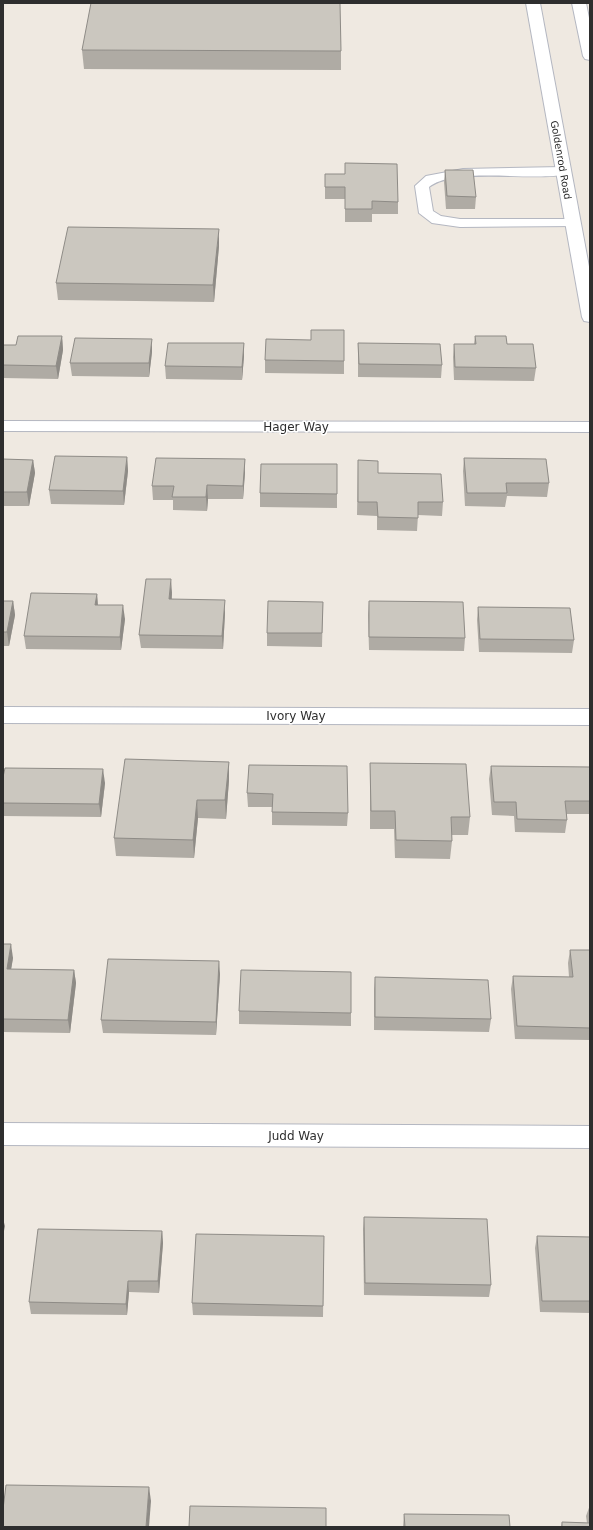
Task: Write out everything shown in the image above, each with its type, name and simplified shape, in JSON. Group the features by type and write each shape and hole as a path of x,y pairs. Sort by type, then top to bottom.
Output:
{"street":[{"name":"Goldenrod Road","path":"533,3 590,317"},
{"path":"579,3 590,56"},
{"name":"Hager Way","path":"3,426 590,427"},
{"name":"Ivory Way","path":"3,715 590,717"},
{"name":"Judd Way","path":"3,1134 590,1137"}],"lane":[{"path":"563,171 463,173 431,179 422,186 426,213 437,220 460,223 573,223"}],"building":[{"path":"91,3 340,3 341,51 82,50"},
{"path":"345,163 397,164 398,202 372,201 372,209 345,209 345,187 325,187 325,174 345,174"},
{"path":"445,170 473,170 476,197 447,196"},
{"path":"68,227 219,229 213,285 56,283"},
{"path":"311,330 344,330 344,361 265,360 266,339 311,340"},
{"path":"18,336 62,336 56,366 3,365 3,345 16,345"},
{"path":"475,336 506,336 507,344 533,344 536,368 455,367 454,344 476,344"},
{"path":"75,338 152,339 149,363 70,363"},
{"path":"168,343 244,343 242,367 165,366"},
{"path":"358,343 440,344 442,365 359,364"},
{"path":"55,456 127,457 123,491 49,490"},
{"path":"156,458 245,459 243,486 207,485 206,497 172,497 174,486 152,486"},
{"path":"464,458 546,459 549,483 506,483 507,493 467,493"},
{"path":"3,459 33,460 27,492 3,492"},
{"path":"358,460 378,461 378,473 441,474 443,502 418,502 418,518 378,517 377,502 358,502"},
{"path":"261,464 337,464 337,494 260,493"},
{"path":"146,579 171,579 169,599 225,600 222,636 139,635"},
{"path":"31,593 97,594 95,605 123,605 120,637 24,636"},
{"path":"3,601 13,601 7,632 3,632"},
{"path":"268,601 323,602 322,633 267,633"},
{"path":"369,601 463,602 465,638 369,637"},
{"path":"478,607 570,608 574,640 480,639"},
{"path":"125,759 229,762 225,800 197,800 193,840 114,838"},
{"path":"370,763 466,764 470,817 451,817 452,841 396,840 395,811 371,811"},
{"path":"249,765 347,766 348,813 272,812 273,794 247,793"},
{"path":"491,766 590,767 590,801 565,801 567,820 517,819 516,802 494,802"},
{"path":"5,768 103,769 99,804 3,803 3,777"},
{"path":"3,944 11,944 7,969 74,970 68,1020 3,1019"},
{"path":"570,950 590,950 590,1028 517,1026 513,976 573,977"},
{"path":"108,959 219,961 216,1022 101,1020"},
{"path":"241,970 351,972 351,1013 239,1011"},
{"path":"375,977 488,980 491,1019 375,1017"},
{"path":"364,1217 487,1219 491,1285 365,1283"},
{"path":"38,1229 162,1231 158,1281 128,1281 126,1304 29,1302"},
{"path":"196,1234 324,1236 323,1306 192,1303"},
{"path":"537,1236 590,1237 590,1301 542,1301"},
{"path":"6,1485 149,1487 146,1527 3,1527 3,1509"},
{"path":"190,1506 326,1508 326,1527 189,1527"},
{"path":"404,1514 509,1515 510,1527 405,1527"},
{"path":"562,1522 590,1523 590,1527 562,1527"}]}
